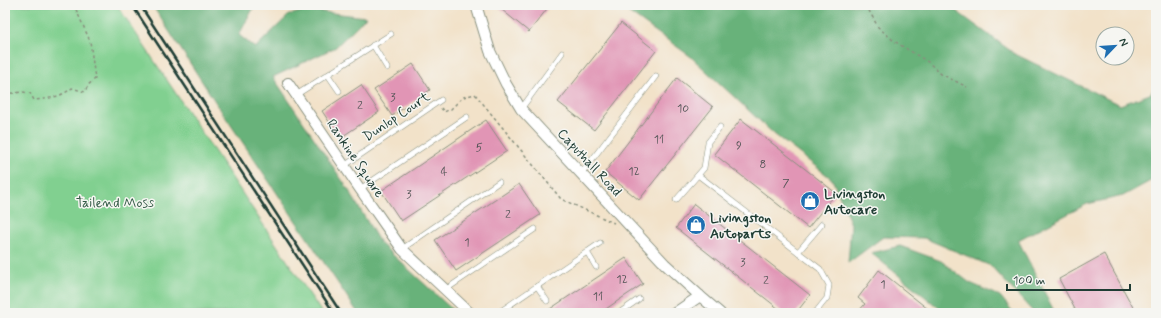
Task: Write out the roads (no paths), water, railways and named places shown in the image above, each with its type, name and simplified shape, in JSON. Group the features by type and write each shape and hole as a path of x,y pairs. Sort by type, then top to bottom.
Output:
{"street":[{"name":"Caputhall Road","path":"476,5 490,51 506,84 521,109 665,264 720,313"},
{"name":"Rankine Square","path":"288,83 402,249 470,313"},
{"path":"675,313 700,296"}],"lane":[{"path":"296,95 391,34"},
{"path":"373,45 388,68"},
{"path":"521,109 562,53"},
{"path":"328,75 339,91"},
{"path":"581,174 656,76"},
{"name":"Dunlop Court","path":"344,166 439,101"},
{"path":"360,189 467,117"},
{"path":"676,200 704,168 708,142 720,126"},
{"path":"698,175 820,269 829,285 827,298 815,313"},
{"path":"402,249 500,182"},
{"path":"798,252 822,224"},
{"path":"445,290 535,230"},
{"path":"498,313 600,243"},
{"path":"586,252 596,267"},
{"path":"537,286 547,301"},
{"path":"619,313 639,299"}],"railway":[{"path":"132,5 334,313"},
{"path":"140,5 341,313"}],"place":[{"name":"Livingston Autocare","path":"810,201"},
{"name":"Livingston Autoparts","path":"696,225"}],"park label":[{"name":"Tailend Moss","path":"115,202"}]}
